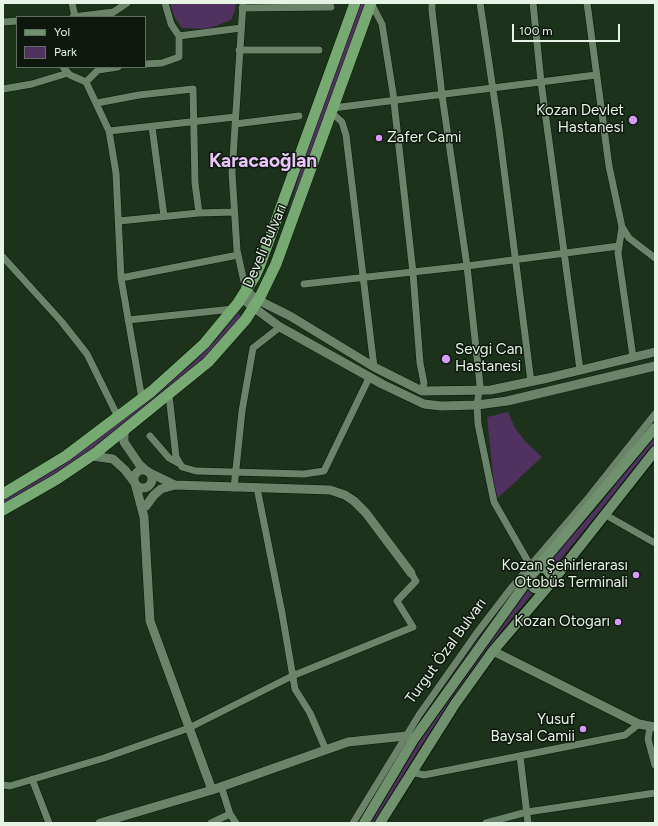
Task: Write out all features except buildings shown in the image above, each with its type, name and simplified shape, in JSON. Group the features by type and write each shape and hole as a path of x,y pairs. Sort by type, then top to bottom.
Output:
{"highway":[{"name":"Develi Bulvarı","path":"3,494 54,464 142,399 191,358 216,331 244,294 260,265 355,3"},
{"name":"Develi Bulvarı","path":"3,510 51,483 92,456 169,395 219,351 255,304 276,264 371,3"}],"main road":[{"name":"Turgut Özal Bulvarı","path":"364,823 410,738 530,576 534,565 599,496 655,428"},
{"path":"380,823 455,704 493,650 554,579 655,451"},
{"path":"534,565 549,571 554,579"},
{"path":"530,576 531,584 534,588 544,591"}],"street":[{"path":"72,3 74,16"},
{"path":"86,16 110,14 127,3"},
{"path":"146,64 162,63 179,57 179,36 171,24 164,3"},
{"path":"371,3 382,24 394,101 413,273 420,363 424,383 422,391"},
{"path":"432,3 442,95 467,266 479,390 477,405 478,424 494,502 534,565"},
{"path":"480,3 531,382"},
{"path":"533,3 541,82 580,370"},
{"path":"587,3 609,166 622,227 629,238 655,258"},
{"path":"331,7 242,6 232,173 238,255 244,294 280,327 369,378 424,404 441,406 477,405 572,386 655,366"},
{"path":"3,22 16,21"},
{"path":"179,36 241,28"},
{"path":"239,50 319,50"},
{"path":"86,82 98,70 111,68"},
{"path":"3,89 32,84 66,70 86,82 97,103 108,131 116,173 121,278 142,399"},
{"path":"332,110 596,75"},
{"path":"97,103 139,95 193,89 195,122 195,183 199,213"},
{"path":"332,110 342,122 346,135 374,367"},
{"path":"235,124 300,116"},
{"path":"108,131 235,117"},
{"path":"152,127 164,216"},
{"path":"119,221 199,213 234,212"},
{"path":"622,227 618,253 633,357"},
{"path":"304,284 413,273 619,246"},
{"path":"121,278 238,255"},
{"path":"3,257 61,321 87,354 118,417"},
{"path":"255,304 290,316 374,367 422,391 491,390 531,382 655,352"},
{"path":"128,320 233,309"},
{"path":"234,488 234,473 242,411 253,348 280,327"},
{"path":"150,436 169,458 182,467 196,471 304,474 324,471 369,378"},
{"path":"169,395 178,463"},
{"name":"Turgut Özal Bulvarı","path":"353,823 410,738 476,634 534,565 655,414"},
{"path":"124,430 124,442 129,451 148,472 151,479 144,517"},
{"path":"92,456 113,459 125,470 135,483 142,488 150,484"},
{"path":"175,485 148,472 137,472 134,478 144,517 150,621 189,728 217,788 236,823"},
{"path":"3,786 10,786 104,758 189,728 292,676 413,626 397,601 416,581 366,513 354,501 345,495 330,490 175,485 161,489 154,495 146,506"},
{"path":"258,488 295,689 310,714 326,750"},
{"path":"604,514 655,543"},
{"path":"493,650 639,724 653,727 648,739 655,766"},
{"path":"411,772 424,775 625,735 639,724"},
{"path":"100,823 217,788 348,742 410,738"},
{"path":"520,756 528,823"},
{"path":"32,779 49,823"},
{"path":"486,823 527,812 655,793"},
{"path":"210,823 230,814"}],"green space":[{"path":"170,3 236,3 235,11 231,20 207,29 182,28 174,16"},
{"path":"360,3 366,3 286,221 304,159"},
{"path":"238,313 243,318 196,366 74,463 3,505 3,500 68,461 193,363 216,340"},
{"path":"508,412 515,428 525,441 542,457 498,498 494,485 487,417"},
{"path":"655,435 655,443 555,566 550,560 596,509"},
{"path":"516,584 518,585 424,717 423,715"},
{"path":"526,588 532,594 502,630 452,699 417,752 374,823 370,823 414,748"}],"place":[{"name":"Kozan Devlet Hastanesi","path":"633,120"},
{"name":"Zafer Cami","path":"379,138"},
{"name":"Sevgi Can Hastanesi","path":"446,359"},
{"name":"Kozan Şehirlerarası Otobüs Terminali","path":"636,575"},
{"name":"Kozan Otogarı","path":"618,622"},
{"name":"Yusuf Baysal Camii","path":"583,729"}],"district":[{"name":"Karacaoğlan","path":"263,161"}]}
